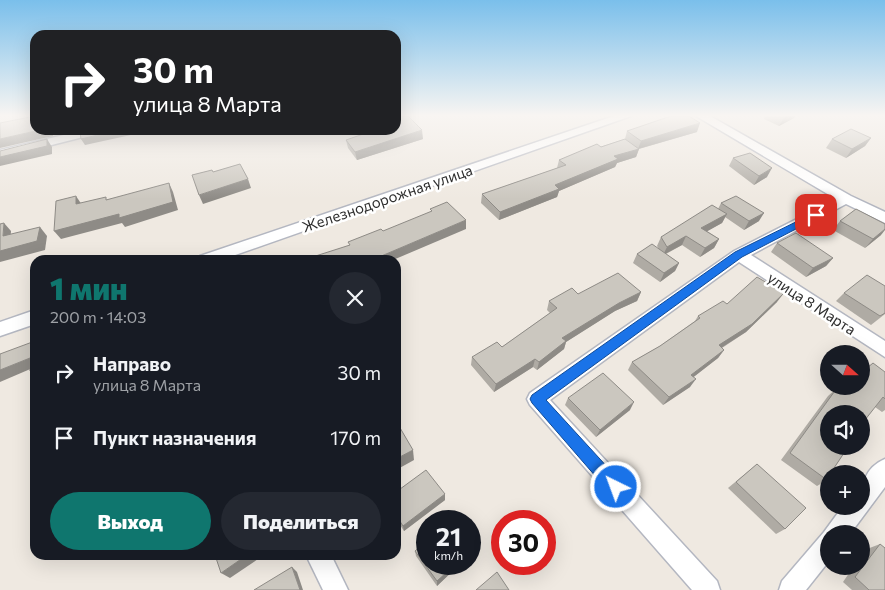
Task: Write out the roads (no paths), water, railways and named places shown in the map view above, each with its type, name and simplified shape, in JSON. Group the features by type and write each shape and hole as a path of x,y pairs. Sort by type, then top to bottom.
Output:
{"street":[{"path":"0,154 43,144"},
{"name":"Железнодорожная улица","path":"220,255 546,144"},
{"path":"749,144 846,199 885,218"},
{"path":"708,590 537,399 739,255 846,199"},
{"name":"улица 8 Марта","path":"739,255 885,350"},
{"path":"0,329 30,319"},
{"path":"870,489 885,470"},
{"path":"842,525 850,515"},
{"path":"791,590 820,553"},
{"path":"321,560 336,590"}]}
